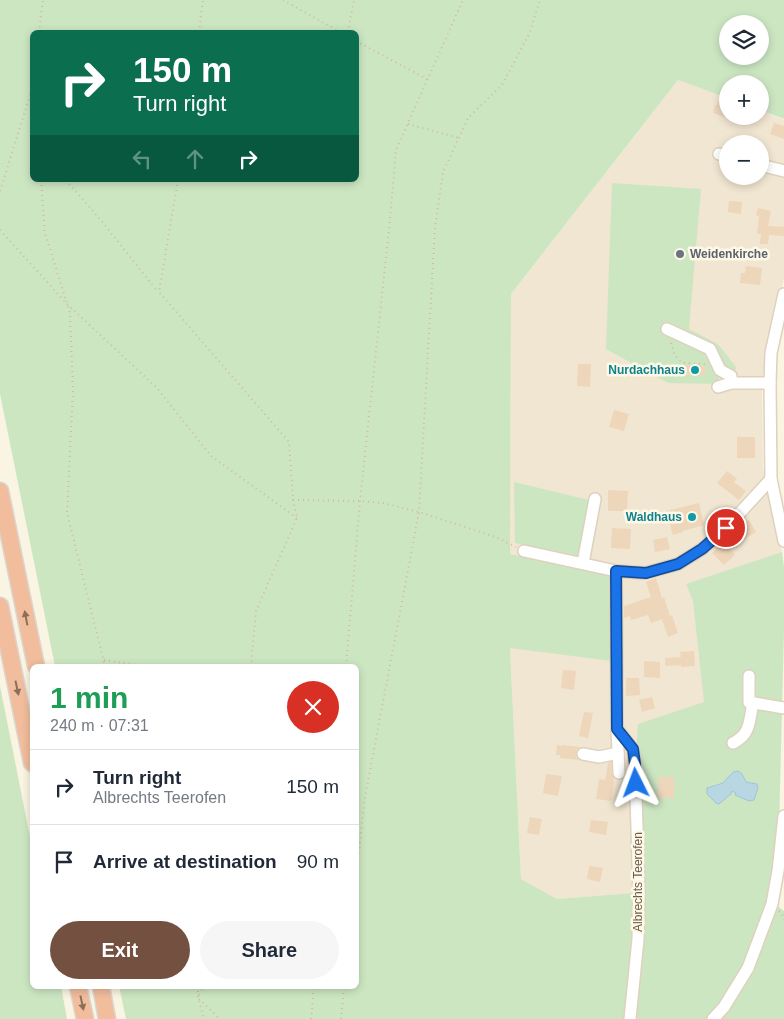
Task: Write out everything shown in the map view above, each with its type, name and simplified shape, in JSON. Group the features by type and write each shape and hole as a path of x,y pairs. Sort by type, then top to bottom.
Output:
{"highway":[{"path":"0,491 36,664"},
{"path":"0,606 30,754"},
{"path":"79,989 85,1019"},
{"path":"102,989 107,1019"}],"street":[{"path":"769,167 784,171"},
{"path":"784,294 770,353 771,479 784,541"},
{"path":"667,329 710,349 720,370 731,376 731,383"},
{"path":"718,387 731,383 770,383"},
{"path":"524,551 613,572 646,573 678,564 702,549 726,528 771,479"},
{"path":"583,564 595,499"},
{"path":"613,572 618,773"},
{"path":"749,676 748,702 784,708"},
{"path":"733,743 741,739 747,731 753,703"},
{"name":"Albrechts Teerofen","path":"617,729 633,749 635,764 639,893 638,939 630,1019"},
{"path":"583,754 599,757 618,753"},
{"path":"712,1019 724,1007 748,968 772,904 784,816"}],"path":[{"path":"39,30 43,0"},
{"path":"199,30 203,0"},
{"path":"283,0 336,30"},
{"path":"348,30 354,0"},
{"path":"346,664 360,501 396,150 463,0"},
{"path":"359,851 365,797 419,512 435,228 443,172 468,118 502,85 529,34 540,0"},
{"path":"359,43 428,79"},
{"path":"0,191 30,95"},
{"path":"407,124 458,138"},
{"path":"41,182 45,233 70,314 73,390 67,513 105,664"},
{"path":"68,182 159,292 289,442 293,500 297,518 256,612 251,664"},
{"path":"159,292 178,182"},
{"path":"0,230 67,304 157,388 211,456 297,518"},
{"path":"667,329 675,356 683,363 708,364 720,370"},
{"path":"293,500 383,503 419,512 496,537 524,551"},
{"path":"104,660 131,664"},
{"path":"198,989 198,997 204,1019"},
{"path":"198,997 202,989"},
{"path":"311,1019 314,989"},
{"path":"341,1019 344,989"},
{"path":"198,997 220,1019"}],"shaded area":[{"path":"678,80 719,95 719,125 769,125 769,114 784,120 784,278 767,353 762,385 763,468 782,552 784,568 784,630 639,893 557,899 521,879 510,647 611,661 610,574 510,554 511,294"}],"green space":[{"path":"0,0 784,0 784,119 769,113 769,75 719,75 719,95 678,80 511,294 510,554 610,574 611,661 510,648 521,879 557,899 634,893 626,1019 126,1019 120,989 359,989 359,664 55,664 0,394"},
{"path":"612,183 701,189 689,329 718,344 736,367 734,376 719,375 718,384 668,383 606,349"},
{"path":"514,482 589,500 580,556 515,543"},
{"path":"782,552 784,568 784,630 779,828 767,898 784,911 784,1019 630,1019 638,939 635,764 638,724 704,702 693,601 686,584","holes":["742,774 746,782 752,782 735,795 736,793 732,791 721,801 714,785"]},
{"path":"0,686 30,837 30,989 62,989 67,1019 0,1019"}],"water":[{"path":"738,771 746,782 757,784 758,788 754,800 749,801 735,795 736,793 732,791 719,804 716,803 707,794 707,788 723,783 733,772"}],"building":[{"path":"719,101 719,115 713,113 715,105"},
{"path":"774,123 784,126 784,139 770,134"},
{"path":"729,201 742,202 741,214 728,212"},
{"path":"758,208 771,211 768,226 784,227 784,236 769,235 768,244 760,244 761,234 757,234 759,216 756,215"},
{"path":"746,266 762,268 760,285 740,283 741,273 745,273"},
{"path":"578,364 591,364 590,387 577,386"},
{"path":"685,365 706,366 705,375 669,376 669,367 685,367"},
{"path":"614,410 629,414 624,431 609,427"},
{"path":"737,437 755,437 755,458 737,458"},
{"path":"727,471 737,479 734,482 746,491 739,500 717,483"},
{"path":"608,490 628,491 627,511 608,511"},
{"path":"699,503 704,525 673,535 666,511"},
{"path":"749,520 756,532 729,548 735,555 724,565 712,553 737,527"},
{"path":"612,528 631,529 630,549 611,548"},
{"path":"667,537 670,549 655,552 653,540"},
{"path":"656,578 662,598 664,597 678,633 668,637 662,619 651,623 648,615 631,620 630,616 624,618 624,606 651,597 646,582"},
{"path":"694,651 695,666 665,666 665,658 681,657 680,652"},
{"path":"644,661 660,662 660,678 644,677"},
{"path":"563,670 576,671 574,690 561,688"},
{"path":"626,678 639,678 640,695 626,696"},
{"path":"652,697 655,708 642,712 639,700"},
{"path":"584,712 593,713 588,738 579,736"},
{"path":"557,745 580,747 576,753 576,757 579,760 560,758 560,755 556,755"},
{"path":"611,762 614,781 611,801 596,799 599,779 605,780 608,763"},
{"path":"546,774 562,776 558,796 543,793"},
{"path":"658,777 674,777 674,798 658,798"},
{"path":"530,817 542,819 539,835 527,833"},
{"path":"591,820 608,822 606,835 589,832"},
{"path":"589,866 603,868 600,882 587,879"}],"place":[{"name":"Weidenkirche","path":"680,254"},
{"name":"Nurdachhaus","path":"695,370"},
{"name":"Waldhaus","path":"692,517"}],"route":[{"path":"636,783 633,749 617,729 616,571 646,573 678,564 702,549 726,528"}]}
